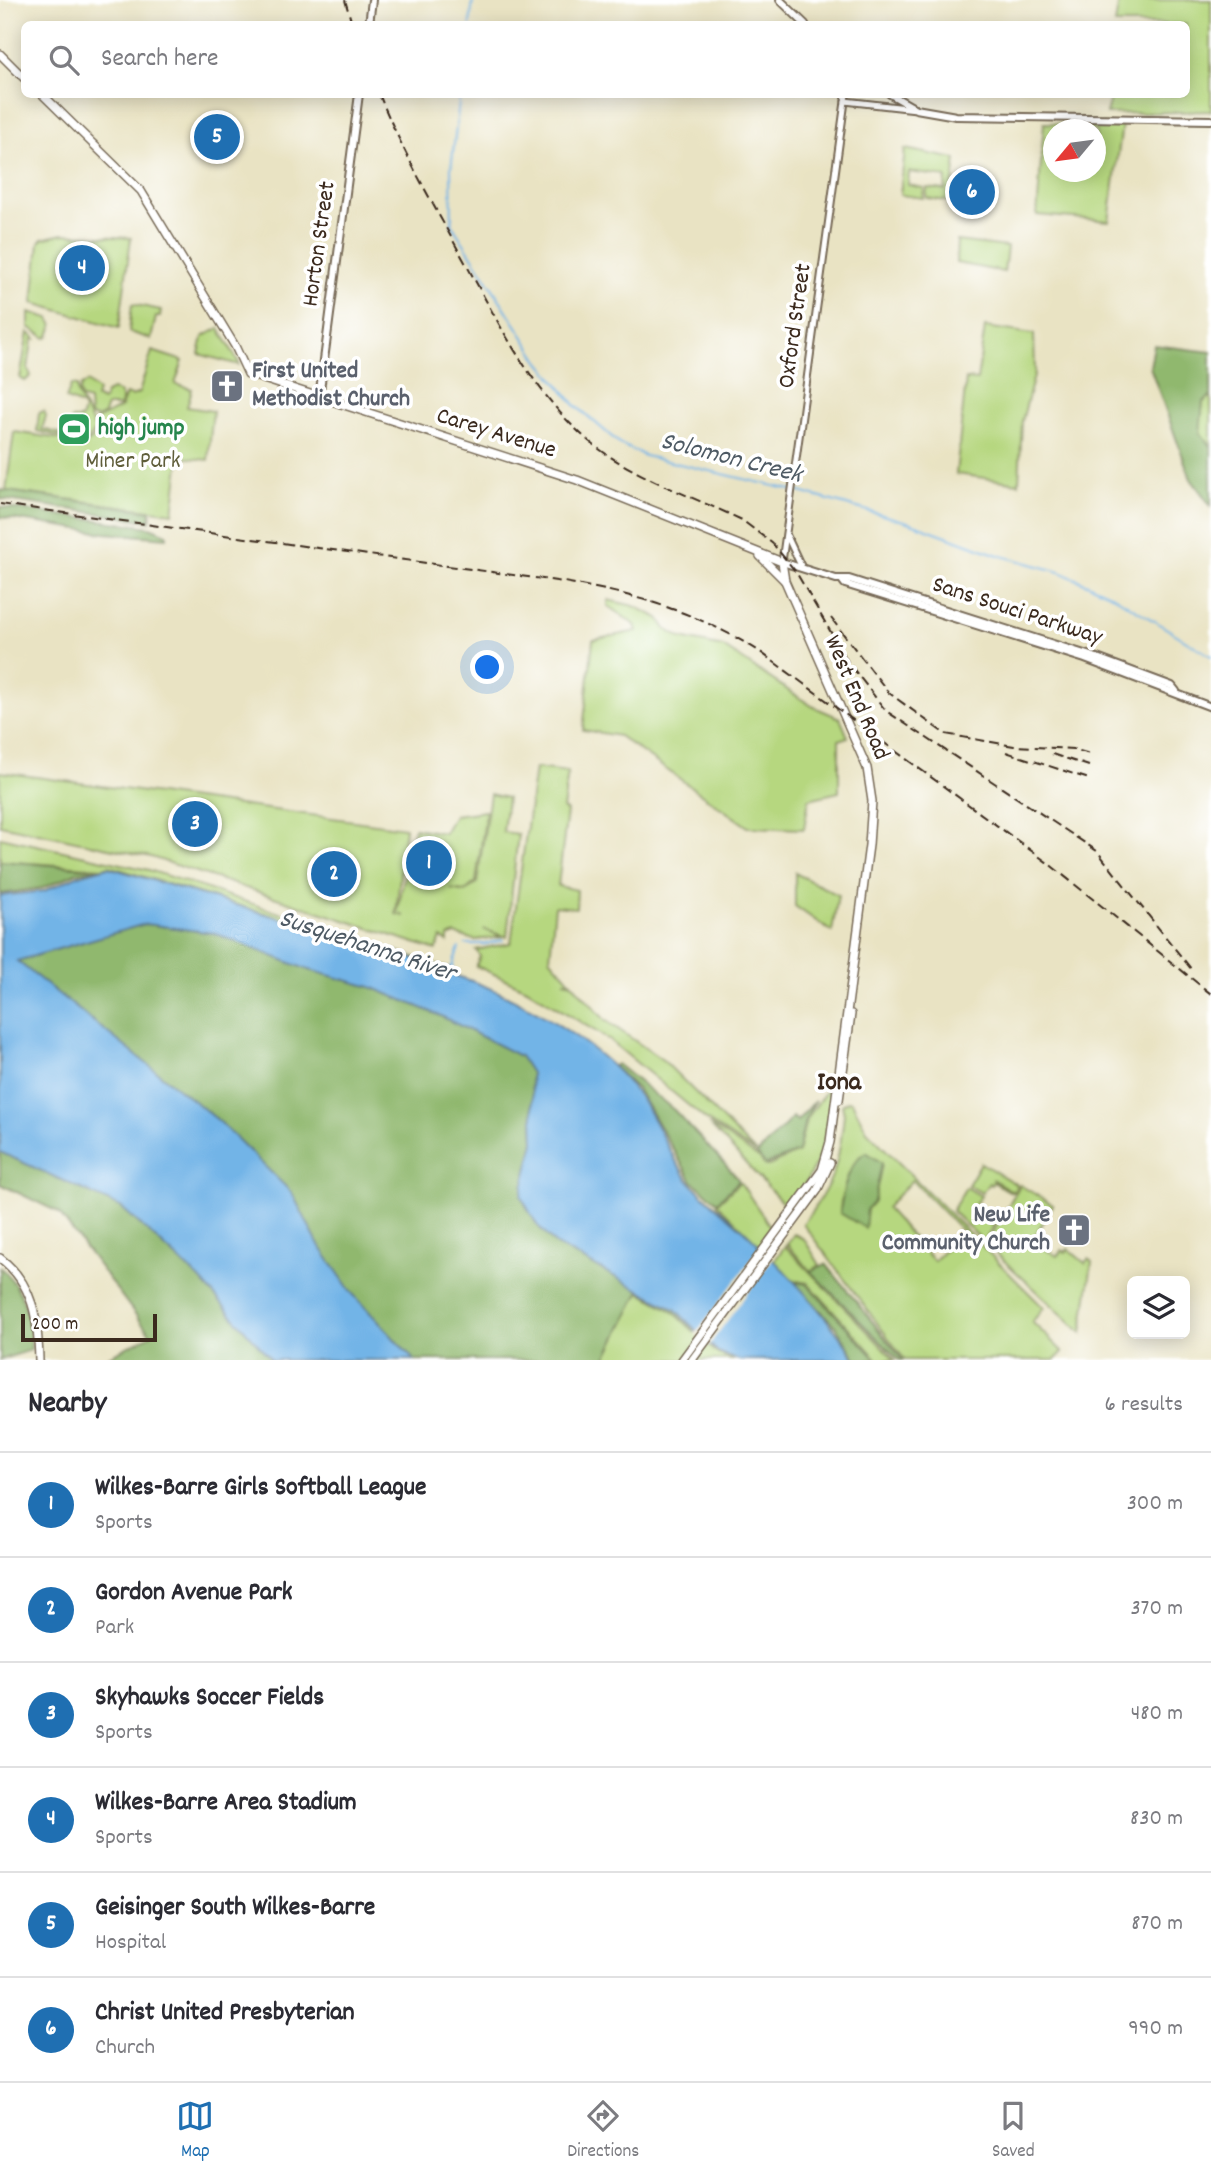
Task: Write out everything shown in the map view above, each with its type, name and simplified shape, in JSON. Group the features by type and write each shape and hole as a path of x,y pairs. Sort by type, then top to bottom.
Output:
{"main road":[{"path":"369,21 372,0"},
{"path":"780,0 802,21"},
{"path":"0,54 21,75"},
{"name":"Carey Avenue","path":"46,98 141,191 244,361 248,374 577,480 782,562"},
{"name":"Horton Street","path":"319,398 358,98"},
{"path":"897,98 916,109 956,116 1001,119 1211,120"},
{"path":"747,548 785,581"},
{"name":"Sans Souci Parkway","path":"782,562 842,580 849,579 1080,652 1172,686 1176,691 1211,707"},
{"name":"West End Road","path":"782,562 785,581 867,768 870,784 869,845 826,1160 818,1179 791,1221"},
{"path":"682,1360 791,1221"},
{"path":"692,1360 791,1221"},
{"path":"0,1258 16,1273 32,1301 38,1324 39,1360"}],"street":[{"path":"845,98 916,109"},
{"name":"Oxford Street","path":"782,562 845,98"},
{"path":"786,533 802,568"}],"green space":[{"path":"1119,0 1211,0 1211,111 1106,114 1110,98 1190,98 1190,21 1116,21"},
{"path":"1106,125 1122,125 1109,221 1037,215 1043,136 1043,182 1106,182"},
{"path":"905,149 956,159 952,194 955,195 954,202 926,198 927,188 945,190 946,177 909,172 908,185 924,188 923,198 900,195"},
{"path":"62,234 131,238 119,328 33,303 39,243 42,239"},
{"path":"957,241 1007,247 1004,272 956,263"},
{"path":"132,304 161,310 160,317 156,317 151,339 129,332"},
{"path":"29,312 49,318 53,325 49,336 46,338 29,327"},
{"path":"985,327 1034,334 1035,372 1022,421 1019,483 956,474 966,379 977,380"},
{"path":"219,328 239,365 199,354 203,337"},
{"path":"28,332 36,339 32,340 28,369 31,376 25,381 20,378"},
{"path":"1154,345 1211,352 1211,396 1203,402 1200,433 1211,446 1211,506 1191,479 1150,367"},
{"name":"Miner Park","path":"152,351 183,361 175,384 192,389 187,407 213,411 208,460 180,457 173,513 6,491 14,432 87,443 95,436 95,421 121,407 126,394 132,396 139,393"},
{"path":"87,382 98,391 96,398 103,401 106,393 112,390 119,392 122,399 120,406 107,406 104,414 97,418 90,416 89,401 82,399 79,393 81,386"},
{"path":"71,385 77,386 77,393 96,430 87,441 78,440 82,436 79,433 71,439 37,431 39,413 44,411 46,416 42,429 62,434 68,430 72,419 81,419 84,410 82,405 66,399"},
{"path":"1211,396 1211,446 1199,432 1203,402"},
{"path":"0,490 151,511 150,521 0,499"},
{"path":"0,507 150,527 167,534 167,538 104,533 0,517"},
{"path":"608,600 634,606 659,618 666,629 681,638 723,647 812,706 840,718 848,737 839,740 839,792 809,799 804,829 748,827 619,736 583,730 593,640 637,631 635,625 608,606"},
{"path":"535,768 568,772 563,809 567,811 558,886 577,890 576,908 555,906 550,958 570,981 564,981 572,983 605,1020 664,1061 757,1154 705,1119 608,1039 527,989 476,966 480,956 476,950 511,943"},
{"path":"0,772 405,828 396,914 405,916 397,914 414,828 444,833 454,815 486,811 476,882 465,891 450,889 465,892 477,883 490,794 507,798 503,832 518,834 507,937 483,929 503,937 475,940 455,934 448,937 448,942 441,938 436,950 151,857 0,825"},
{"path":"0,837 149,870 448,968 445,973 436,965 109,866 103,868 0,861"},
{"path":"0,861 100,869 78,872 43,888 0,894"},
{"path":"795,873 838,895 832,932 795,906"},
{"path":"145,924 214,933 306,969 371,987 441,1016 520,1056 531,1073 534,1142 521,1196 537,1225 556,1245 675,1309 718,1352 739,1360 718,1354 674,1312 639,1292 605,1360 414,1360 352,1294 317,1242 292,1193 219,1121 17,961"},
{"path":"617,1064 674,1110 736,1176 739,1181 717,1202 692,1181 637,1089 613,1066"},
{"path":"831,1084 829,1120 821,1151 808,1179 788,1209 709,1124 760,1159 765,1166 769,1166 798,1152 806,1120"},
{"path":"815,1101 805,1120 798,1152 765,1165 757,1154 793,1117 797,1121"},
{"path":"848,1101 852,1102 867,1131 1044,1308 1032,1322 1063,1352 1055,1360 905,1360 803,1224 822,1196 837,1161 844,1114 842,1105","holes":["860,1156 882,1163 874,1200 867,1209 840,1213 841,1201","912,1180 963,1232 934,1261 886,1208"]},
{"path":"0,1152 121,1207 200,1279 272,1360 114,1360 109,1356 151,1335 58,1212 0,1184"},
{"path":"866,1152 882,1163 874,1201 867,1209 865,1228 840,1213 850,1171"},
{"path":"981,1163 1017,1185 1014,1192 992,1179 1013,1193 993,1182 991,1185 989,1183 982,1193 968,1185"},
{"path":"740,1182 772,1229 760,1246 717,1204"},
{"path":"1020,1185 1053,1205 1032,1241 1057,1256 1062,1250 1066,1252 1068,1249 1085,1263 1088,1259 1092,1262 1082,1333 986,1244"},
{"path":"966,1187 981,1196 975,1204 976,1211 995,1223 972,1210 994,1225 984,1242 952,1211"},
{"path":"794,1234 804,1239 820,1265 810,1271 787,1244"},
{"path":"785,1246 895,1360 878,1360 808,1283 793,1280 774,1261"},
{"path":"826,1264 903,1360 899,1360 810,1271"},
{"path":"0,1267 15,1285 25,1305 31,1350 0,1360"},
{"path":"794,1282 807,1284 877,1360 857,1360 836,1327"},
{"path":"639,1292 674,1312 718,1354 734,1360 605,1360"}],"water":[{"name":"Susquehanna River","path":"108,867 377,947 436,966 445,973 449,968 455,970 454,975 527,1006 577,1037 619,1072 635,1091 690,1182 749,1235 792,1279 833,1327 856,1360 739,1360 718,1352 675,1309 556,1245 537,1225 521,1196 534,1142 531,1073 520,1056 441,1016 371,987 306,969 214,933 145,924 17,961 219,1121 292,1193 317,1242 352,1293 414,1360 272,1360 200,1279 121,1207 0,1152 0,896 44,891 79,875"}],"pier":[{"path":"763,1244 774,1257 708,1347 695,1334"}],"waterway":[{"name":"Solomon Creek","path":"470,21 473,0"},
{"name":"Solomon Creek","path":"460,98 451,169 452,225 539,361 575,405 620,444 645,456 800,492 911,523 998,555 1060,572 1112,595 1211,656"},
{"path":"466,944 503,940"},
{"name":"Susquehanna River","path":"451,969 459,948"}],"railway":[{"path":"345,0 351,21"},
{"path":"381,98 415,171 516,353 552,403 573,426 595,446 629,468 742,520 773,544 796,572 848,662 886,711 1097,851 1192,970"},
{"path":"0,504 564,582 641,599 688,615 759,651 1048,863 1211,994"},
{"path":"831,618 889,693 945,734 1014,746 1073,749 1090,754"},
{"path":"1006,752 1089,779"},
{"path":"1052,754 1089,766"}],"place":[{"name":"Geisinger South Wilkes-Barre","path":"217,137"},
{"name":"Christ United Presbyterian","path":"972,192"},
{"name":"Wilkes-Barre Area Stadium","path":"82,268"},
{"name":"First United Methodist Church","path":"227,386"},
{"name":"high jump","path":"74,429"},
{"name":"Skyhawks Soccer Fields","path":"195,824"},
{"name":"Wilkes-Barre Girls Softball League","path":"429,863"},
{"name":"Gordon Avenue Park","path":"334,874"},
{"name":"New Life Community Church","path":"1074,1230"}],"district":[{"name":"Iona","path":"839,1083"}]}
